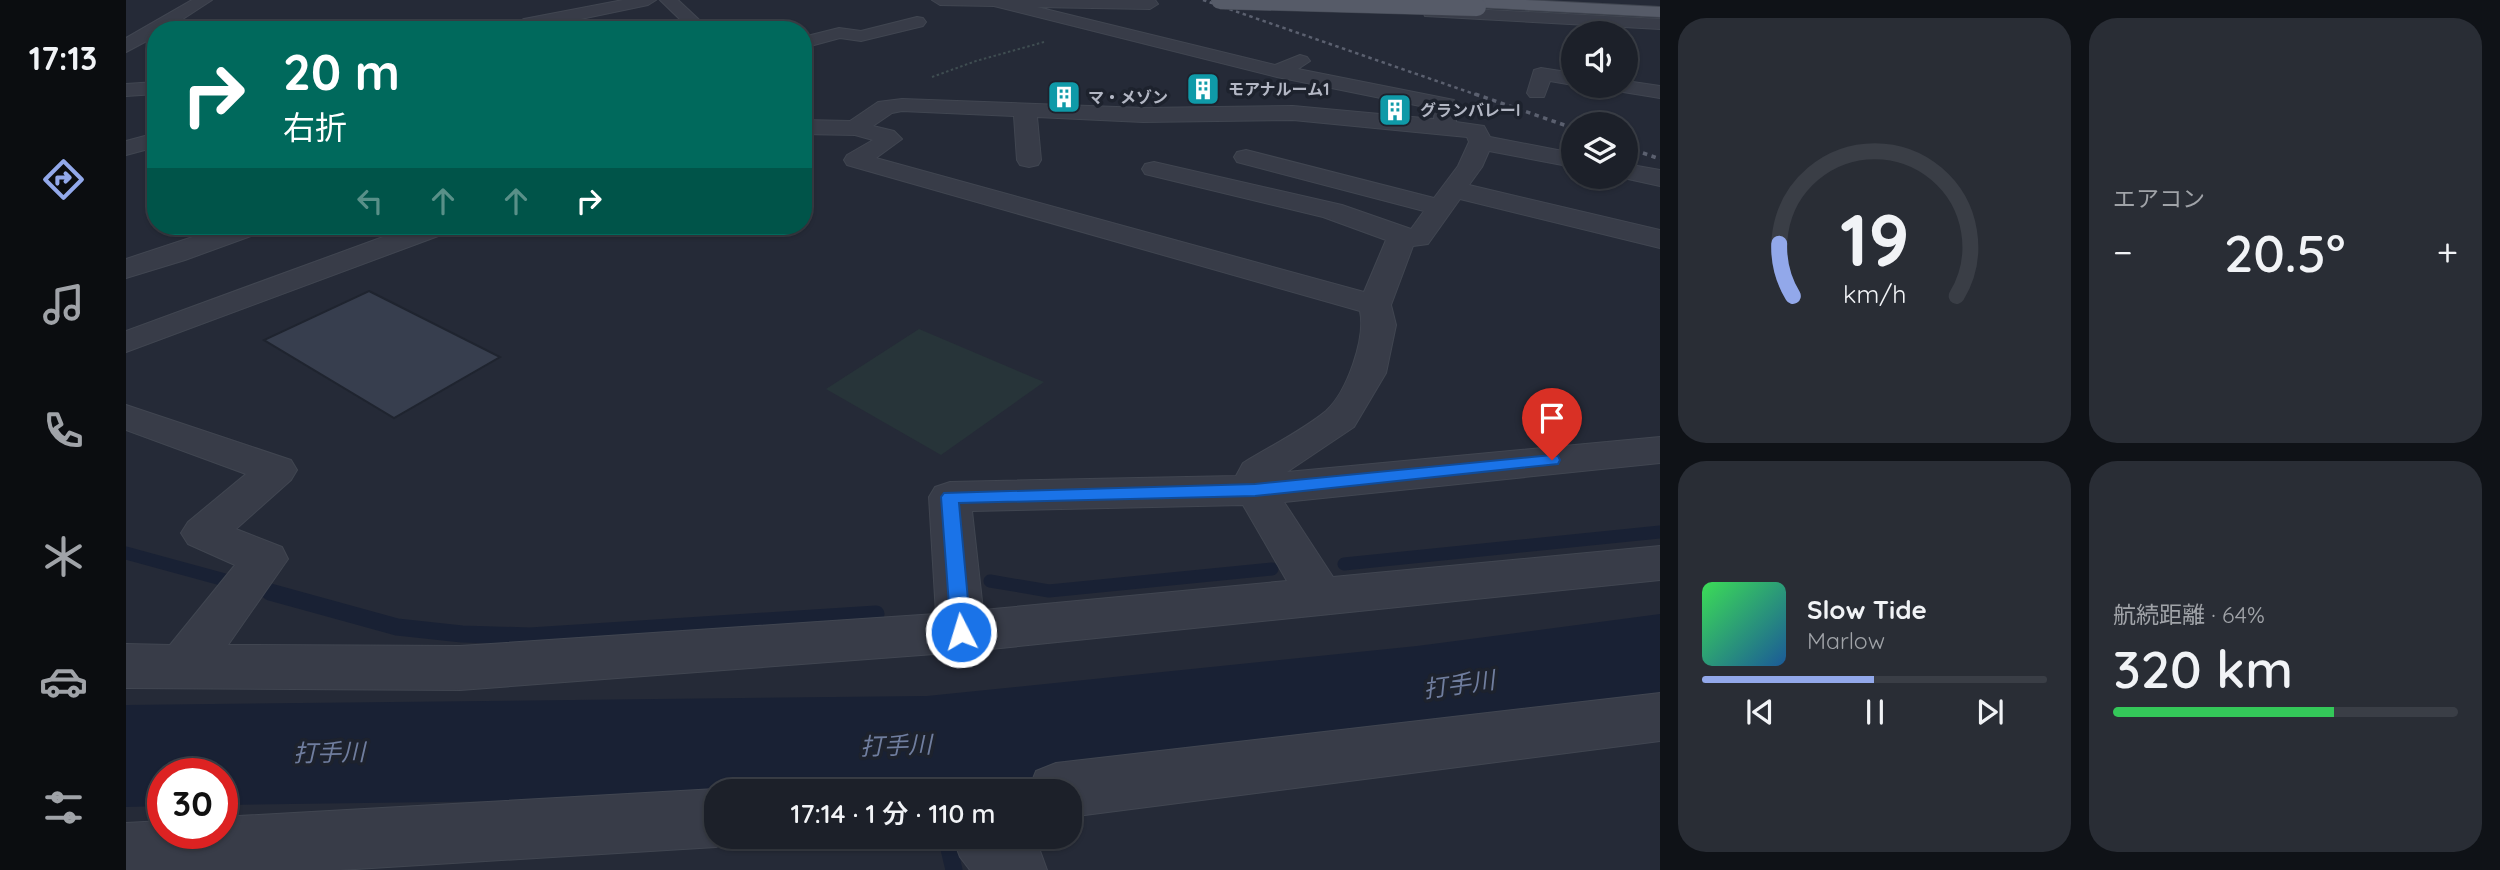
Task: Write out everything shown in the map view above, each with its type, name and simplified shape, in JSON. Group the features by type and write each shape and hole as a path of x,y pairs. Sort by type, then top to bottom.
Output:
{"main road":[{"path":"1220,0 1475,4"},
{"path":"1419,0 1660,15"}],"street":[{"path":"168,21 204,0"},
{"path":"544,21 648,0"},
{"path":"668,0 691,21"},
{"path":"674,0 690,1"},
{"path":"940,0 1150,4 1147,0"},
{"path":"1250,0 1265,7 1487,14 1660,24"},
{"path":"1560,0 1660,7"},
{"path":"994,1 1277,71 1446,106 1444,127"},
{"path":"555,18 566,21"},
{"path":"812,40 839,33 861,36 917,22"},
{"path":"126,46 147,34"},
{"path":"1277,71 1317,53"},
{"path":"1536,93 1541,74 1561,77"},
{"path":"945,107 980,88"},
{"path":"126,90 147,89"},
{"path":"1638,89 1660,92"},
{"path":"855,128 886,107 1143,115 1315,114 1476,131 1481,142 1470,167 1418,238 1402,236 1332,211 1154,169"},
{"path":"1025,110 1029,160"},
{"path":"1315,114 1321,155"},
{"path":"812,127 855,128 890,139 856,160 1375,305"},
{"path":"126,148 147,142"},
{"path":"1481,142 1561,158"},
{"path":"1246,157 1321,155 1446,198 1660,239"},
{"path":"1638,173 1660,178"},
{"path":"126,269 226,235"},
{"path":"126,342 229,306 348,257 413,235"},
{"path":"1320,596 1255,490 1257,473 1341,418 1368,373 1380,325 1375,305 1402,236"},
{"path":"126,417 277,470 203,533 266,559 183,666"},
{"path":"961,632 950,497 1255,490 1660,450"},
{"path":"126,666 460,668 961,632 1660,563"},
{"path":"1082,788 1660,717"},
{"path":"126,853 210,859 704,819"},
{"path":"992,849 1002,862 1017,870"}],"path":[{"path":"886,107 918,82 976,61 1096,27"}],"shaded area":[{"path":"919,329 1044,382 941,455 826,389"}],"building":[{"path":"369,291 500,357 394,418 264,340"}],"waterway":[{"path":"1344,564 1660,532"},
{"path":"126,553 276,594"},
{"path":"990,581 1049,591 1272,569"},
{"path":"270,592 397,627 462,634 530,636 876,614"},
{"name":"打手川","path":"126,756 927,746 1417,691 1660,655"},
{"path":"927,746 934,779"},
{"path":"949,849 954,870"}],"railway":[{"path":"1203,0 1480,96"},
{"path":"1475,94 1561,124"},
{"path":"1638,151 1660,159"}],"place":[{"name":"モアナルーム1","path":"1203,89"},
{"name":"マ・メゾン","path":"1064,97"},
{"name":"グランバレーI","path":"1395,110"}],"route":[{"path":"961,632 950,497 1255,490 1552,460"}]}
